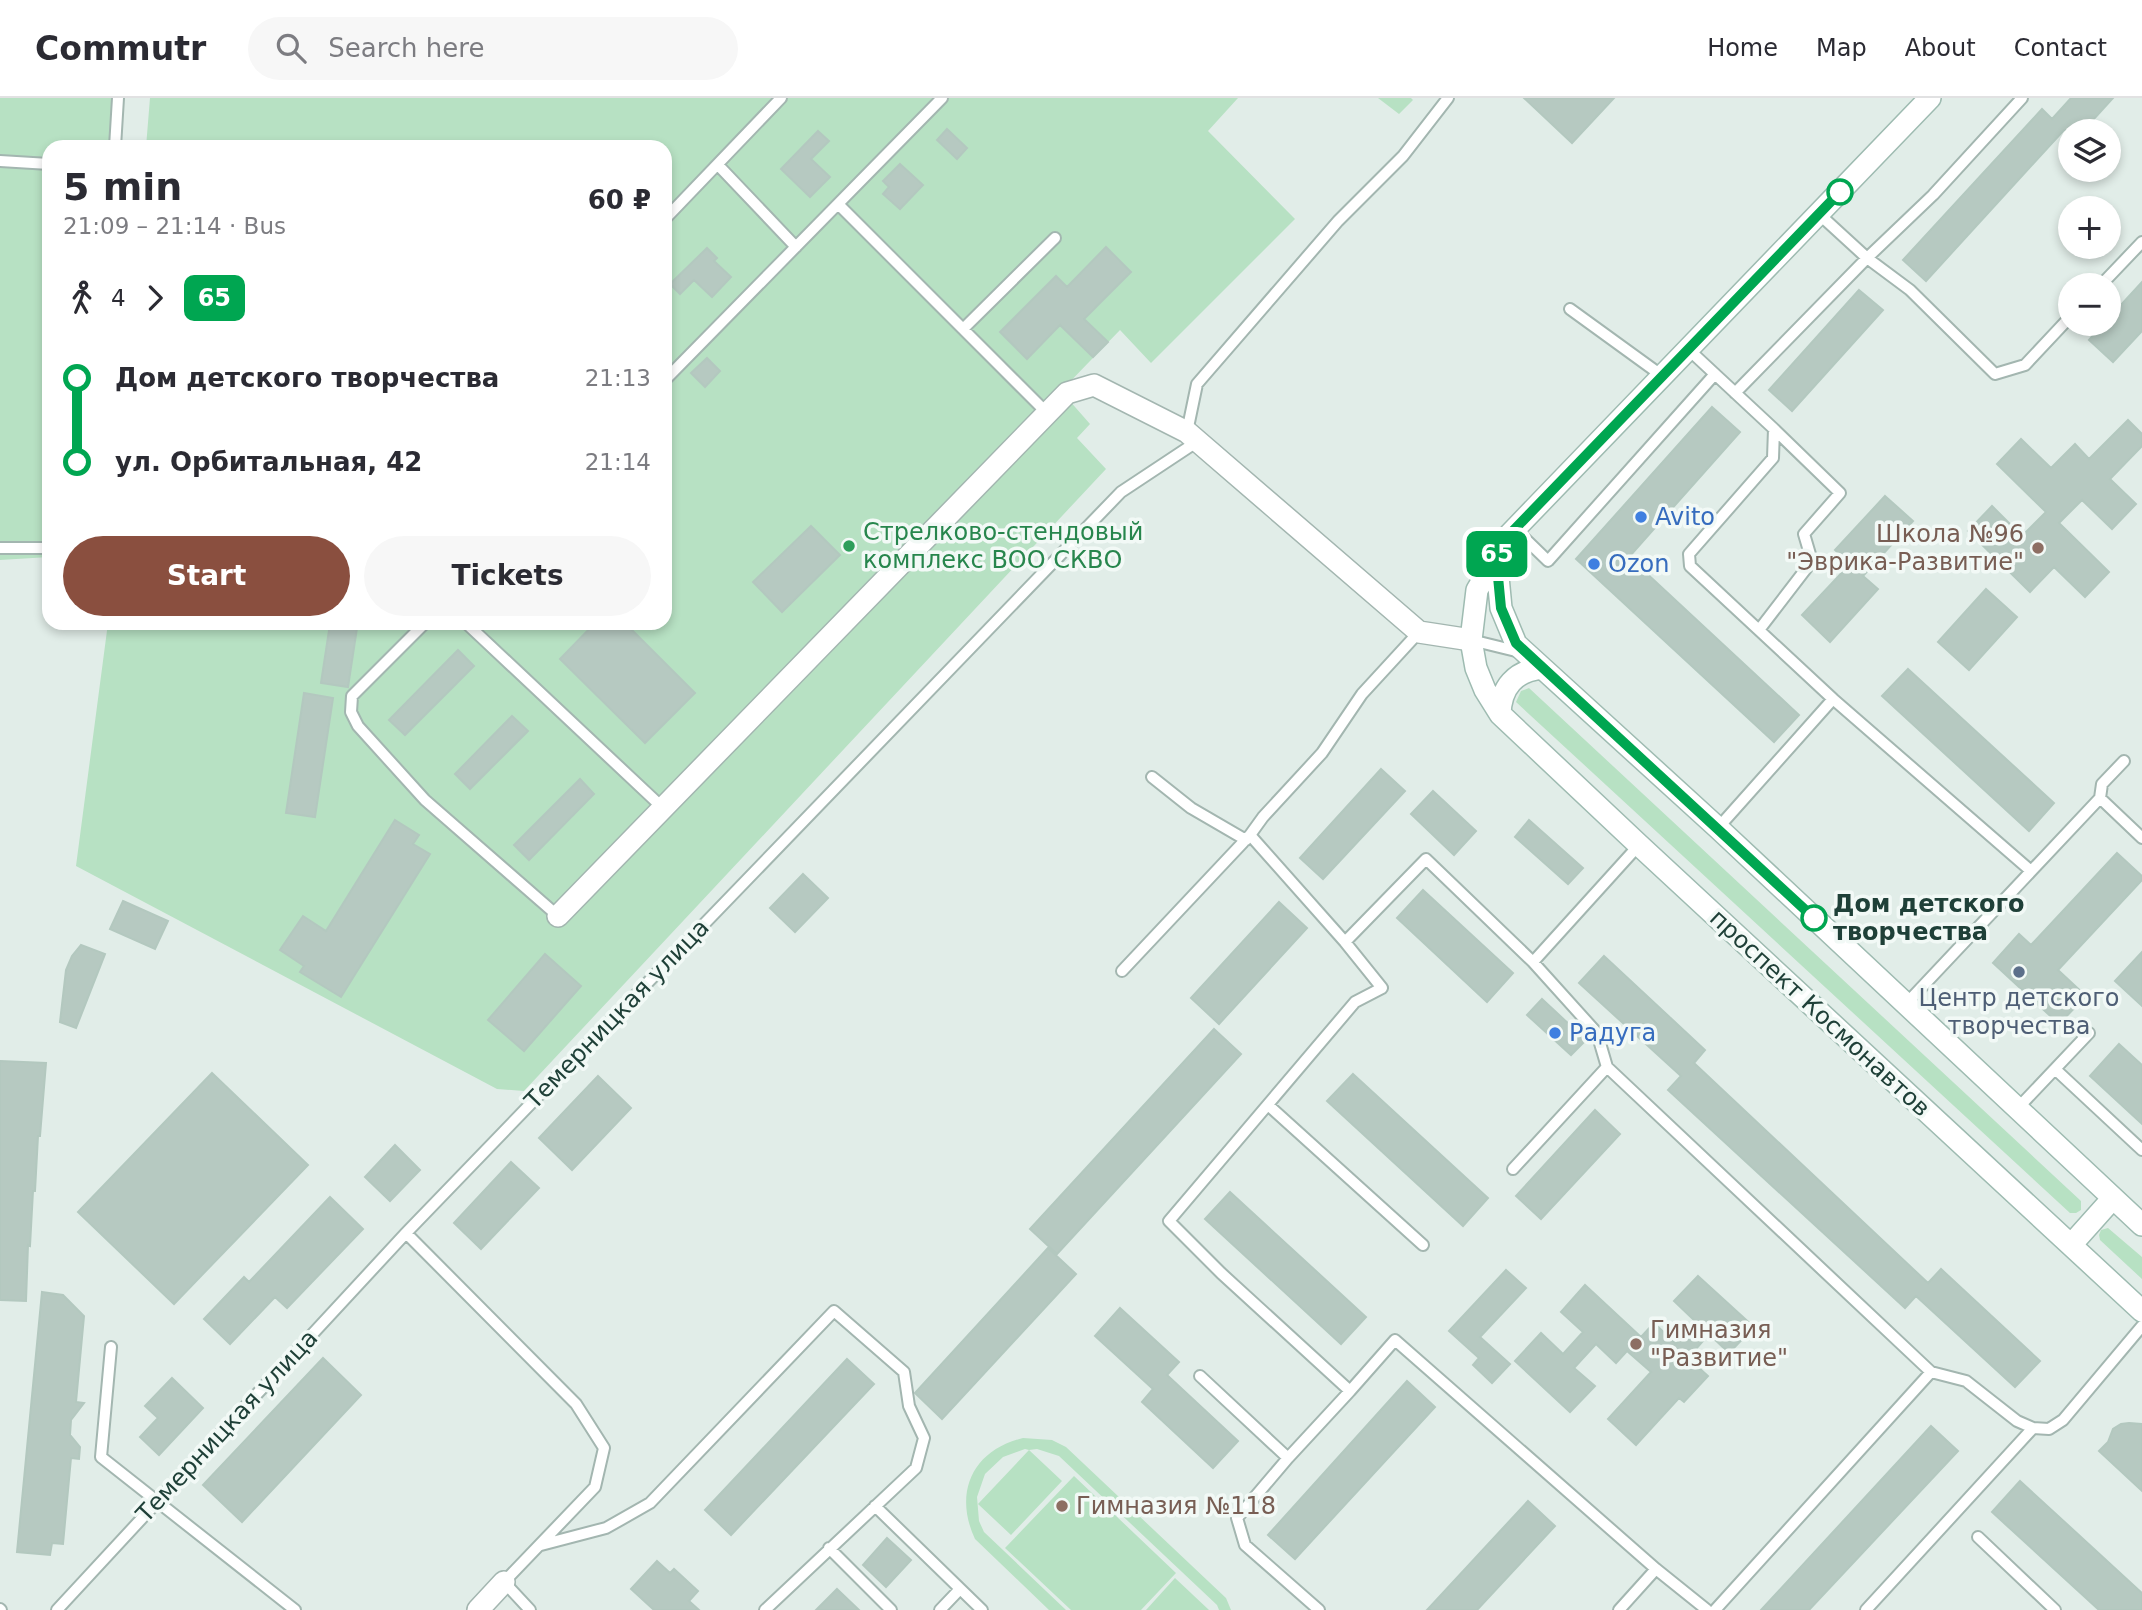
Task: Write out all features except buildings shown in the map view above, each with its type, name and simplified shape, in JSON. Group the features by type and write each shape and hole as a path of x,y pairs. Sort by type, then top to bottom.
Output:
{"main road":[{"name":"проспект Космонавтов","path":"1930,98 1514,529 1477,590 1471,640 1476,668 1485,690 1500,714 2142,1311"},
{"path":"558,916 1067,393 1094,385 1193,436 1419,632 1471,640"},
{"path":"1496,556 1501,608 1516,643 2142,1225"},
{"path":"1500,714 1504,691 1510,681 1530,669 1534,660"},
{"path":"2071,1244 2113,1198"},
{"path":"478,1610 504,1582"}],"lane":[{"path":"116,140 118,98"},
{"path":"672,212 781,98"},
{"path":"672,373 942,98"},
{"path":"1193,436 1197,384 1338,221 1403,156 1447,98"},
{"path":"1735,393 1867,258 1933,195 2022,98"},
{"path":"0,161 42,164"},
{"path":"718,165 796,247"},
{"path":"838,204 1047,413"},
{"path":"1819,214 1867,258 1910,289 1995,374 2025,365 2058,330"},
{"path":"963,329 1055,238"},
{"path":"2112,273 2142,242"},
{"path":"1570,309 1661,375"},
{"path":"1687,348 1840,493 1804,534 1812,561 1759,630"},
{"path":"1514,529 1548,561 1715,374"},
{"path":"1774,429 1773,458 1689,554 1690,566 1833,699 2031,871"},
{"name":"Темерницкая улица","path":"57,1610 406,1233 1121,492 1193,436"},
{"path":"0,548 42,548"},
{"path":"418,630 352,696 351,712 358,726 425,800 558,916"},
{"path":"473,630 663,808"},
{"path":"1122,971 1248,837 1322,753 1362,694 1419,632"},
{"path":"1471,640 1534,660"},
{"path":"1718,828 1833,699"},
{"path":"1906,1004 2100,798 2102,784 2124,761"},
{"path":"1152,777 1191,808 1248,837 1345,942 1382,988 1355,1002 1169,1220 1221,1273 1350,1391"},
{"path":"2100,798 2142,838"},
{"path":"1533,962 1639,845"},
{"path":"1345,942 1426,859 1533,962 1597,1033 1607,1067 1931,1372 1966,1381 2017,1421 2033,1428 2049,1429 2063,1420 2142,1325"},
{"path":"2017,1109 2089,1033"},
{"path":"1513,1169 1607,1067"},
{"path":"2054,1069 2142,1150"},
{"path":"1268,1105 1423,1245"},
{"path":"406,1233 576,1404 604,1448 595,1487 504,1582 530,1610"},
{"path":"541,1545 606,1528 649,1503 834,1311 904,1372 909,1405 924,1438 916,1468 765,1610"},
{"path":"1319,1610 1245,1545 1237,1518 1395,1339 1656,1569 1707,1610"},
{"path":"111,1347 101,1457 295,1610"},
{"path":"1715,1610 1931,1372"},
{"path":"1200,1377 1288,1458"},
{"path":"1866,1610 2033,1428"},
{"path":"875,1506 982,1610"},
{"path":"1978,1537 2054,1610"},
{"path":"829,1548 891,1610"},
{"path":"1619,1610 1656,1569"},
{"path":"940,1610 960,1589"}],"green space":[{"path":"0,98 119,98 117,140 42,140 42,557 0,560"},
{"name":"Стрелково-стендовый комплекс ВОО СКВО","path":"150,98 1238,98 1208,131 1295,219 1151,363 1120,330 1061,391 1090,424 1077,438 1106,469 524,1091 497,1089 76,866 107,630 672,630 672,140 147,140"},
{"path":"1378,98 1411,98 1413,100 1399,114"},
{"path":"1529,688 2081,1201 2081,1210 2070,1213 1516,702 1521,691"},
{"path":"2108,1228 2142,1257 2142,1279 2100,1240 2101,1230"},
{"path":"1023,1438 1052,1440 1066,1447 1226,1598 1231,1610 1219,1610 1217,1605 1059,1456 1037,1449 1025,1449 1003,1457 985,1474 977,1497 979,1521 984,1532 1066,1610 1049,1610 975,1539 966,1505 972,1475 980,1463 991,1452"},
{"path":"1029,1450 1062,1481 1011,1535 978,1504"},
{"path":"1074,1476 1176,1573 1141,1610 1071,1610 1005,1548"},
{"path":"1175,1578 1209,1610 1146,1610"}],"bus line":[{"name":"65","path":"1814,918 1516,643 1501,608 1496,556 1510,534 1840,192"}],"place":[{"name":"Avito","path":"1641,517"},
{"name":"Стрелково-стендовый комплекс ВОО СКВО","path":"849,546"},
{"name":"Школа №96 \"Эврика-Развитие\"","path":"2038,548"},
{"name":"Ozon","path":"1594,564"},
{"name":"Дом детского творчества","path":"1814,918"},
{"name":"Центр детского творчества","path":"2019,972"},
{"name":"Радуга","path":"1555,1033"},
{"name":"Гимназия \"Развитие\"","path":"1636,1344"},
{"name":"Гимназия №118","path":"1062,1506"}]}
